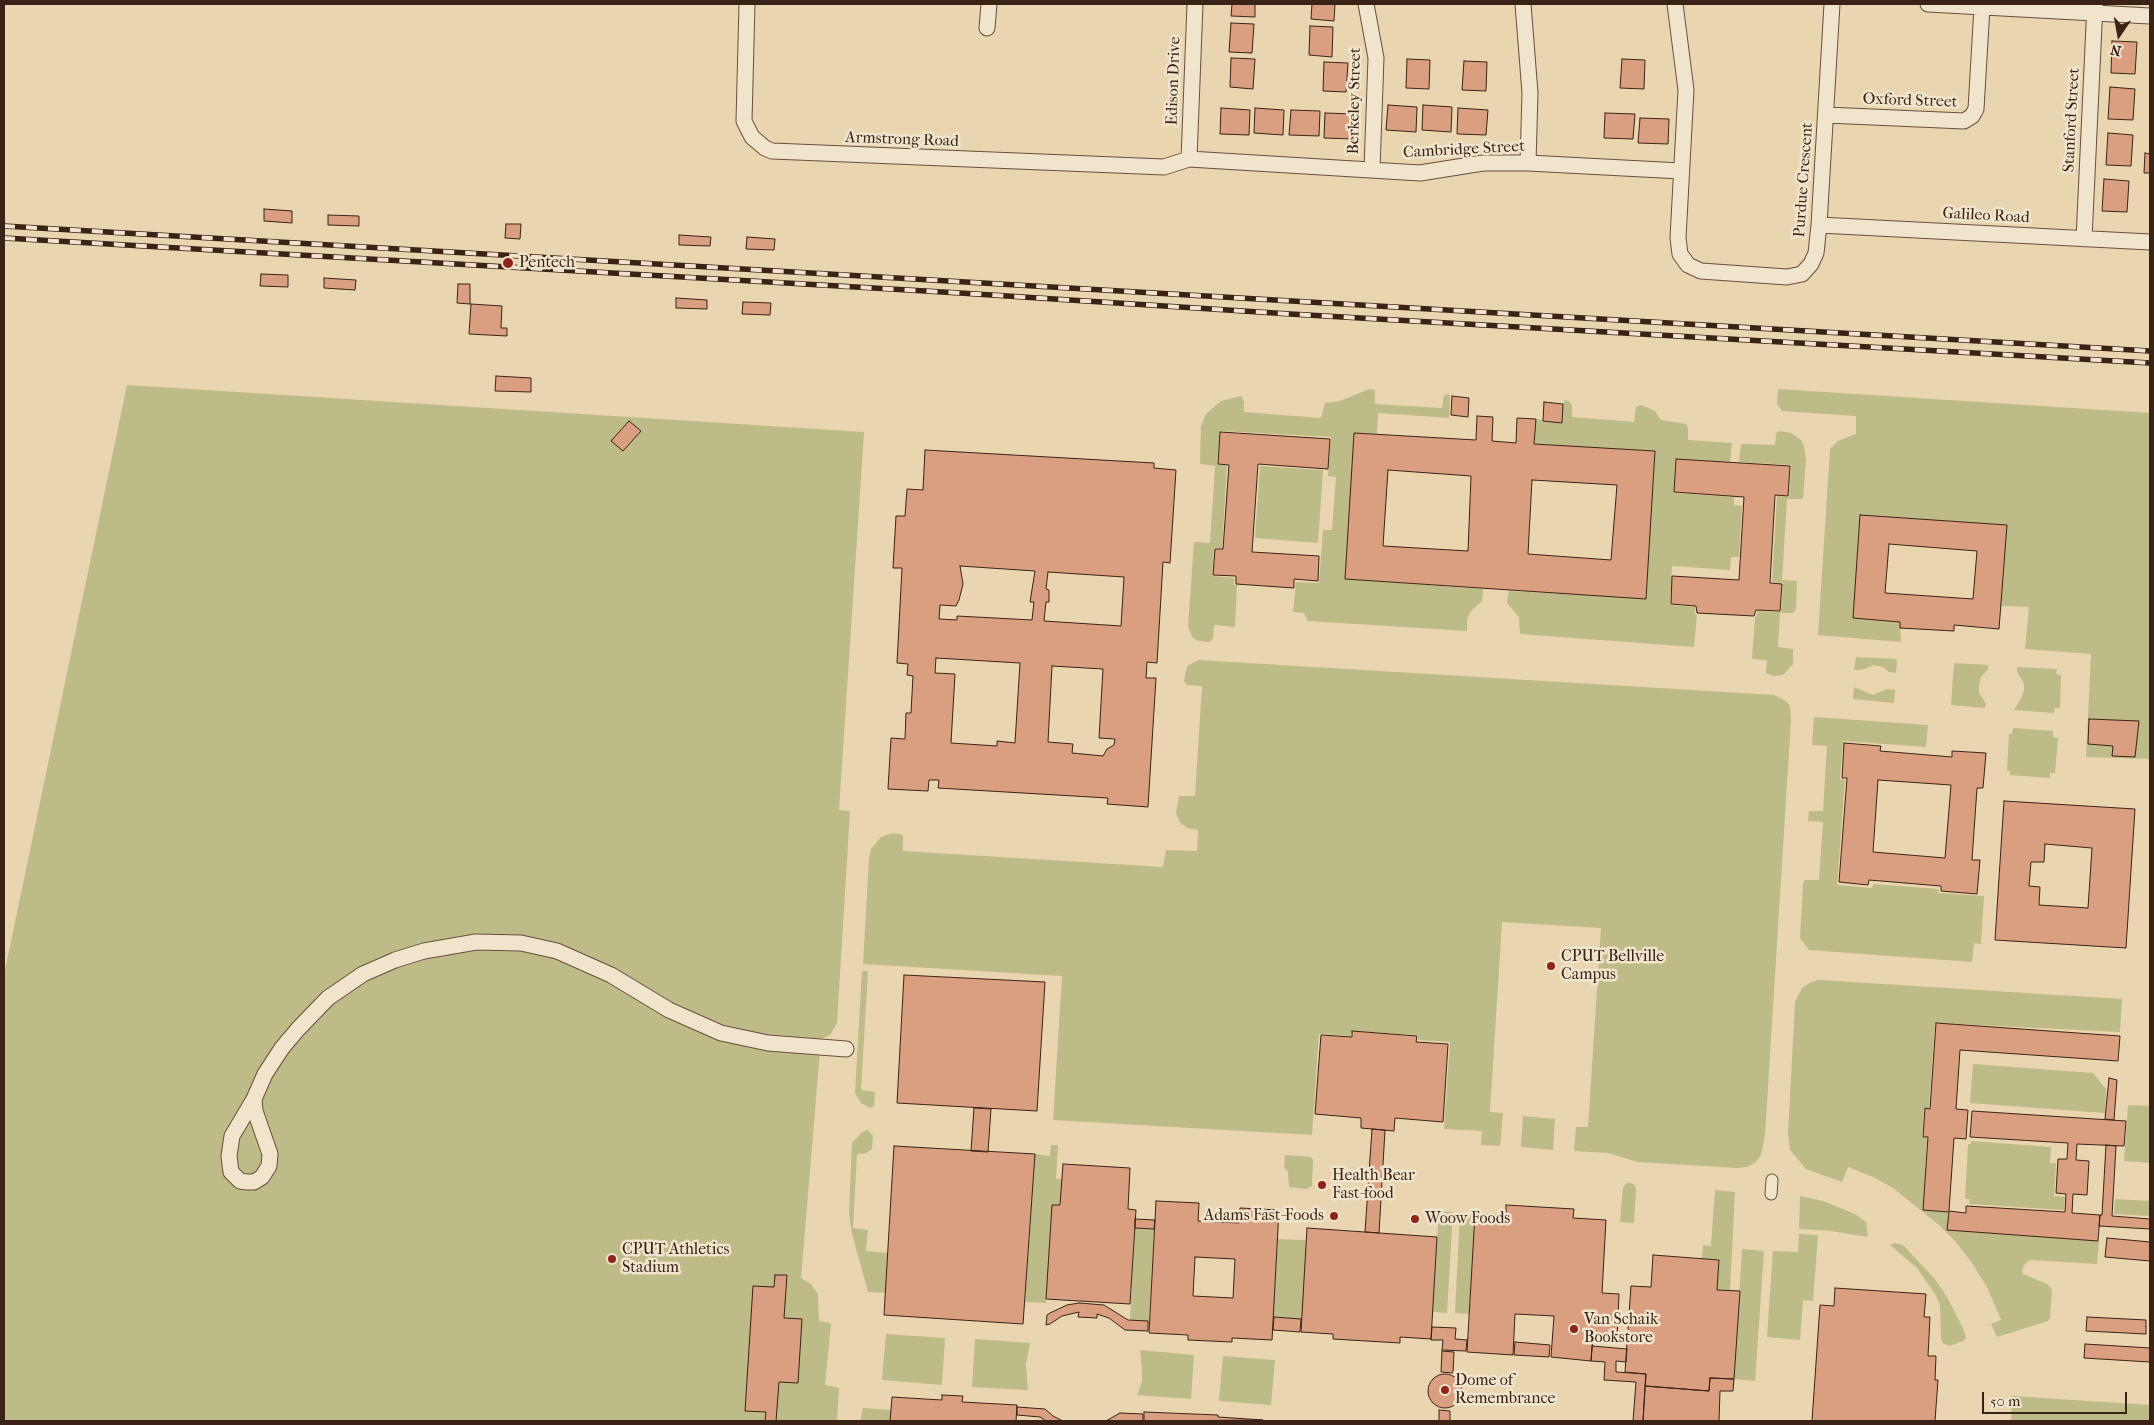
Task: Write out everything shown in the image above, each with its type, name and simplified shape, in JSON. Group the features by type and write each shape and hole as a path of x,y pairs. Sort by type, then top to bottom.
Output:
{"street":[{"name":"Armstrong Road","path":"747,4 744,121 752,137 764,148 772,151 1164,167 1189,159"},
{"path":"987,28 988,4"},
{"name":"Edison Drive","path":"1189,159 1195,4"},
{"name":"Berkeley Street","path":"1366,4 1376,58 1372,170"},
{"path":"1523,4 1530,94 1528,163"},
{"name":"Purdue Crescent","path":"1675,4 1686,90 1678,238 1680,254 1688,265 1701,270 1787,277 1802,274 1811,264 1816,253 1832,4"},
{"path":"1928,4 1982,7 2095,8 2150,16"},
{"name":"Oxford Street","path":"1826,115 1964,121 1972,116 1976,109 1982,7"},
{"name":"Stanford Street","path":"2084,238 2095,8"},
{"name":"Cambridge Street","path":"1189,159 1420,173 1484,163 1528,163 1681,171"},
{"name":"Galileo Road","path":"1819,225 2150,242"},
{"path":"254,1099 255,1110 270,1154 269,1166 262,1177 254,1182 247,1182 235,1178 231,1172 229,1156 232,1136 254,1099 265,1074 282,1048 298,1029 328,998 363,974 395,960 424,951 476,942 521,943 556,951 611,975 669,1010 720,1033 768,1043 846,1049"},
{"path":"1771,1194 1772,1180"}],"shaded area":[{"path":"127,385 864,432 839,810 850,811 837,1023 830,1035 821,1039 801,1278 811,1284 818,1294 819,1321 831,1323 825,1385 839,1388 837,1421 4,1421 4,975"},
{"path":"1369,389 1375,390 1375,404 1442,408 1444,395 1449,394 1449,418 1378,413 1377,434 1354,433 1345,579 1483,589 1482,601 1471,611 1467,619 1467,631 1308,621 1304,613 1293,612 1296,582 1319,583 1323,530 1332,530 1336,477 1328,476 1331,437 1220,431 1217,464 1227,466 1222,548 1214,548 1212,576 1234,578 1234,585 1237,585 1235,627 1214,625 1213,638 1210,642 1199,641 1193,638 1188,627 1194,542 1210,543 1215,466 1200,464 1201,426 1206,414 1221,401 1241,396 1244,402 1244,412 1321,418 1325,403 1340,401"},
{"path":"1778,389 2150,413 2150,759 2086,757 2091,654 2025,649 2029,607 2001,606 2007,525 1860,515 1853,617 1900,622 1901,642 1818,635 1830,449 1838,441 1856,434 1856,416 1782,411 1777,404"},
{"path":"1565,400 1569,401 1572,405 1572,417 1634,422 1636,407 1641,405 1655,411 1661,420 1686,424 1688,440 1732,443 1730,462 1675,459 1674,493 1734,497 1734,505 1742,506 1739,557 1731,557 1730,570 1672,566 1670,605 1695,607 1695,614 1697,615 1694,647 1520,634 1519,617 1507,603 1509,591 1646,598 1655,451 1534,444 1536,419 1562,423"},
{"path":"1777,432 1791,433 1801,440 1806,459 1803,499 1787,499 1782,580 1797,581 1796,609 1793,613 1780,613 1778,647 1793,649 1793,664 1783,675 1773,676 1766,673 1767,660 1752,659 1755,618 1758,611 1781,612 1783,583 1772,582 1777,496 1789,497 1791,465 1739,462 1741,444 1775,445"},
{"path":"1260,466 1323,470 1318,543 1255,538"},
{"path":"1856,657 1897,659 1896,673 1874,665 1861,670 1854,670"},
{"path":"1199,660 1774,695 1786,701 1790,706 1791,720 1765,1135 1761,1155 1756,1162 1747,1167 1738,1168 1638,1162 1608,1153 1574,1151 1576,1127 1588,1127 1601,928 1502,922 1490,1112 1503,1113 1500,1146 1481,1145 1482,1131 1444,1129 1450,1042 1418,1040 1418,1035 1351,1031 1351,1036 1319,1034 1312,1135 1053,1120 1062,976 863,964 869,859 871,849 881,837 893,833 903,835 903,851 1163,867 1166,850 1197,851 1198,830 1187,828 1179,821 1176,813 1179,796 1195,796 1202,686 1187,685 1184,681 1187,666"},
{"path":"1954,663 1988,665 1988,669 1981,677 1979,685 1979,693 1986,704 1985,708 1951,705"},
{"path":"2017,667 2057,669 2056,674 2061,675 2060,708 2055,708 2054,713 2014,710 2024,690 2024,684 2017,671"},
{"path":"1854,687 1873,695 1887,689 1895,690 1894,703 1853,699"},
{"path":"1814,717 1928,725 1926,747 1843,741 1840,779 1845,780 1837,885 1872,888 1873,884 1938,889 1939,893 1984,896 1981,944 1974,943 1972,962 1809,950 1800,938 1803,883 1805,880 1819,880 1823,822 1808,821 1809,811 1823,811 1827,746 1812,745"},
{"path":"2013,728 2053,731 2053,737 2058,738 2055,773 2050,773 2050,778 2010,775 2010,771 2007,770 2009,734 2012,734"},
{"path":"862,971 868,971 861,1090 875,1092 874,1106 870,1108 861,1103 855,1093"},
{"path":"1819,980 2122,999 2120,1032 1935,1023 1929,1108 1924,1108 1922,1137 1927,1138 1923,1210 1948,1212 1948,1230 2099,1241 2097,1264 2030,1260 2024,1265 2023,1274 2047,1284 2052,1290 2050,1318 2048,1321 1997,1337 1991,1324 2001,1320 1987,1287 1955,1241 1939,1225 1893,1188 1873,1177 1848,1167 1842,1182 1806,1169 1790,1150 1788,1133 1795,1002 1802,988 1811,982"},
{"path":"1973,1064 2093,1073 2106,1089 2105,1113 1970,1103"},
{"path":"2128,1105 2150,1106 2150,1163 2124,1161"},
{"path":"1523,1116 1555,1119 1553,1150 1521,1147"},
{"path":"868,1130 873,1136 872,1149 866,1153 857,1154 853,1228 868,1230 866,1251 888,1253 886,1293 868,1292 852,1234 849,1213 852,1143 862,1132"},
{"path":"1971,1141 2051,1147 2050,1163 2056,1163 2054,1196 2065,1197 2064,1210 1969,1204 1970,1199 1965,1199 1968,1144 1971,1144"},
{"path":"1051,1145 1058,1145 1056,1179 1062,1179 1060,1205 1052,1205 1046,1303 1025,1302 1035,1154 1050,1156"},
{"path":"1285,1155 1311,1157 1313,1160 1312,1186 1306,1189 1289,1187 1288,1172 1284,1167"},
{"path":"1628,1182 1635,1185 1636,1191 1634,1223 1620,1222 1623,1187"},
{"path":"1715,1190 1735,1192 1730,1291 1717,1290 1719,1260 1702,1259 1703,1245 1711,1246"},
{"path":"1800,1196 1823,1201 1855,1214 1866,1222 1868,1237 1831,1231 1799,1229"},
{"path":"2115,1199 2150,1201 2150,1216 2114,1214"},
{"path":"1439,1211 1453,1212 1447,1313 1432,1312"},
{"path":"1460,1212 1475,1214 1469,1314 1455,1313"},
{"path":"1135,1228 1154,1229 1149,1322 1130,1320"},
{"path":"1799,1234 1818,1235 1813,1301 1803,1300 1800,1340 1767,1337 1773,1251 1798,1252"},
{"path":"1278,1239 1306,1240 1302,1319 1273,1317"},
{"path":"1894,1243 1903,1245 1935,1279 1963,1328 1966,1338 1963,1341 1949,1346 1943,1343 1941,1339 1940,1305 1935,1294 1917,1268 1890,1245"},
{"path":"1742,1249 1764,1251 1755,1381 1734,1379"},
{"path":"886,1334 945,1338 942,1385 882,1380"},
{"path":"975,1339 1030,1343 1026,1364 1028,1390 972,1387"},
{"path":"1140,1350 1194,1355 1191,1399 1137,1395 1142,1382"},
{"path":"1223,1356 1275,1360 1271,1405 1219,1401"},
{"path":"2012,1396 2150,1405 2150,1421 2011,1421"},
{"path":"863,1408 891,1410 890,1421 860,1421"}],"building":[{"path":"1232,4 1255,4 1255,17 1231,16"},
{"path":"1312,4 1335,4 1334,21 1311,19"},
{"path":"1231,23 1254,24 1252,53 1229,52"},
{"path":"1310,26 1333,27 1332,57 1309,55"},
{"path":"2112,41 2137,42 2135,74 2111,73"},
{"path":"1231,58 1255,59 1253,89 1230,87"},
{"path":"1407,59 1430,60 1429,89 1406,88"},
{"path":"1622,59 1645,60 1644,89 1620,88"},
{"path":"1464,61 1487,62 1486,91 1462,90"},
{"path":"1324,62 1348,63 1346,92 1323,91"},
{"path":"2110,87 2135,89 2133,120 2108,119"},
{"path":"1388,105 1417,107 1416,132 1386,130"},
{"path":"1423,105 1452,107 1451,132 1422,130"},
{"path":"1221,108 1250,110 1249,135 1220,134"},
{"path":"1255,108 1284,110 1283,135 1254,133"},
{"path":"1458,108 1488,110 1486,135 1457,134"},
{"path":"1291,110 1320,111 1319,136 1289,135"},
{"path":"1325,113 1355,114 1353,139 1324,138"},
{"path":"1605,113 1635,114 1633,139 1604,138"},
{"path":"1640,118 1669,119 1668,144 1638,143"},
{"path":"2108,133 2133,135 2131,166 2106,165"},
{"path":"2145,153 2150,154 2150,173 2144,173"},
{"path":"2104,179 2129,181 2127,212 2102,211"},
{"path":"264,209 292,211 292,223 264,221"},
{"path":"328,215 359,216 359,226 328,225"},
{"path":"506,224 521,224 520,239 505,238"},
{"path":"679,235 711,237 710,246 679,245"},
{"path":"747,237 775,239 774,250 746,249"},
{"path":"261,274 288,275 288,287 260,286"},
{"path":"324,278 356,280 355,290 324,288"},
{"path":"458,284 470,284 470,304 457,303"},
{"path":"676,298 707,300 707,309 676,308"},
{"path":"743,302 771,303 770,315 742,314"},
{"path":"471,304 502,306 501,328 507,328 507,336 469,334"},
{"path":"496,376 531,378 531,392 495,391"},
{"path":"1452,396 1469,398 1468,417 1451,415"},
{"path":"1544,402 1563,404 1562,423 1543,421"},
{"path":"1477,416 1493,417 1492,441 1516,443 1517,418 1536,419 1534,444 1655,451 1646,599 1345,579 1354,433 1476,440","holes":["1388,470 1471,476 1468,551 1383,546","1532,480 1617,485 1611,560 1528,554"]},
{"path":"629,421 641,431 623,451 611,441"},
{"path":"1220,432 1330,439 1328,469 1258,464 1252,552 1319,556 1318,581 1294,579 1294,588 1236,584 1236,576 1213,575 1215,549 1223,549 1229,465 1218,464"},
{"path":"925,450 1154,463 1154,468 1176,470 1170,563 1163,562 1157,663 1147,662 1146,678 1156,678 1148,807 1107,804 1108,798 938,788 939,780 929,780 928,791 888,789 891,738 905,739 906,713 911,713 913,676 907,675 908,664 897,663 902,568 893,568 896,516 905,516 907,489 923,490","holes":["960,566 1035,571 1030,602 1034,602 1032,620 957,616 957,620 939,619 940,605 956,606 963,584","1048,572 1124,577 1121,626 1044,621 1046,602 1049,602 1049,590 1046,589","936,658 1020,663 1015,743 997,741 997,746 951,743 955,674 935,673","1052,666 1103,669 1099,738 1115,739 1114,745 1107,749 1103,756 1072,753 1073,744 1048,742"]},
{"path":"1676,459 1790,466 1788,496 1775,495 1770,583 1782,584 1780,611 1756,610 1754,616 1697,613 1696,606 1671,604 1672,576 1739,580 1744,497 1674,492"},
{"path":"1860,515 2007,525 1999,629 1954,625 1954,631 1900,628 1900,622 1853,618","holes":["1889,544 1977,551 1973,599 1885,593"]},
{"path":"2089,719 2139,721 2135,757 2112,756 2113,746 2088,744"},
{"path":"1844,743 1881,746 1880,751 1952,757 1952,751 1986,753 1983,788 1977,788 1972,860 1980,860 1977,894 1941,891 1941,886 1869,880 1868,885 1839,882 1847,778 1842,778","holes":["1878,780 1951,785 1945,858 1873,852"]},
{"path":"2004,801 2135,809 2126,948 1995,940","holes":["2045,844 2092,848 2088,908 2039,905 2040,887 2029,886 2031,862 2044,862"]},
{"path":"904,975 1045,982 1037,1111 897,1103"},
{"path":"1936,1023 2120,1036 2118,1061 1960,1050 1956,1109 1968,1110 1966,1139 1954,1138 1949,1211 1966,1213 1966,1206 2065,1212 2066,1194 2056,1193 2058,1159 2067,1159 2068,1143 1970,1137 1972,1111 2126,1121 2124,1146 2077,1144 2076,1160 2089,1161 2087,1195 2073,1194 2072,1213 2100,1215 2098,1241 1947,1230 1949,1212 1923,1210 1928,1137 1923,1137 1925,1108 1930,1109"},
{"path":"1352,1031 1417,1036 1416,1042 1448,1044 1443,1122 1395,1118 1394,1131 1361,1128 1361,1118 1315,1114 1321,1035 1352,1037"},
{"path":"2109,1078 2117,1080 2114,1120 2105,1119"},
{"path":"974,1108 991,1109 988,1152 971,1151"},
{"path":"1372,1129 1385,1130 1379,1233 1365,1232"},
{"path":"2106,1145 2116,1146 2112,1216 2150,1219 2150,1229 2099,1226 2100,1215 2102,1215"},
{"path":"894,1146 1035,1154 1023,1324 884,1315"},
{"path":"1063,1164 1130,1168 1128,1209 1136,1210 1130,1304 1046,1299 1052,1205 1060,1205"},
{"path":"1156,1201 1199,1203 1198,1221 1239,1223 1240,1208 1279,1210 1272,1340 1232,1338 1232,1342 1188,1340 1188,1335 1149,1333","holes":["1195,1257 1235,1259 1233,1298 1193,1296"]},
{"path":"1506,1205 1574,1209 1573,1218 1606,1220 1602,1293 1619,1294 1617,1340 1593,1338 1591,1361 1551,1357 1554,1316 1515,1314 1513,1355 1467,1352 1475,1214 1506,1215"},
{"path":"1135,1219 1155,1220 1154,1229 1135,1228"},
{"path":"1307,1228 1437,1237 1431,1339 1400,1337 1400,1343 1333,1339 1333,1334 1301,1332"},
{"path":"2107,1238 2150,1242 2150,1261 2105,1257"},
{"path":"1653,1255 1719,1260 1717,1290 1740,1291 1734,1379 1710,1378 1709,1391 1645,1386 1646,1374 1625,1372 1631,1286 1651,1287"},
{"path":"775,1275 787,1275 784,1318 802,1319 798,1383 779,1382 776,1421 765,1421 766,1412 745,1411 753,1286 774,1287"},
{"path":"1835,1288 1926,1294 1924,1317 1930,1317 1928,1356 1936,1356 1935,1380 1938,1380 1935,1421 1812,1421 1820,1305 1834,1306"},
{"path":"1079,1303 1104,1305 1128,1320 1148,1321 1148,1331 1125,1330 1109,1318 1097,1314 1097,1318 1078,1317 1079,1312 1062,1316 1046,1325 1047,1315 1050,1313 1067,1305"},
{"path":"1274,1317 1301,1319 1300,1332 1273,1330"},
{"path":"2087,1317 2146,1320 2146,1334 2086,1331"},
{"path":"1432,1327 1456,1328 1455,1339 1467,1340 1466,1351 1442,1350 1443,1340 1431,1340"},
{"path":"1515,1342 1550,1345 1549,1357 1514,1355"},
{"path":"2085,1344 2150,1348 2150,1362 2084,1358"},
{"path":"1592,1346 1627,1349 1626,1362 1616,1361 1616,1372 1646,1374 1643,1421 1633,1421 1636,1382 1604,1380 1605,1362 1591,1361"},
{"path":"1442,1351 1454,1352 1453,1373 1441,1372"},
{"name":"Dome of Remembrance","path":"1445,1374 1457,1379 1462,1391 1457,1403 1445,1408 1433,1403 1428,1391 1433,1379"},
{"path":"1710,1378 1734,1379 1733,1391 1720,1391 1719,1421 1643,1421 1645,1386 1709,1391"},
{"path":"942,1395 963,1396 962,1402 1017,1405 1016,1421 890,1421 892,1397 942,1400"},
{"path":"1017,1407 1045,1409 1063,1421 1046,1421 1040,1417 1017,1415"},
{"path":"1439,1410 1450,1411 1450,1421 1439,1421"},
{"path":"1144,1412 1218,1415 1218,1417 1263,1420 1144,1421"},
{"path":"1120,1413 1143,1414 1143,1421 1106,1421"}],"railway":[{"path":"4,226 2150,351"},
{"path":"4,238 2150,363"}],"place":[{"name":"Pentech","path":"508,263"},
{"name":"CPUT Bellville Campus","path":"1551,966"},
{"name":"Health Bear Fast-food","path":"1322,1185"},
{"name":"Adams Fast-Foods","path":"1334,1216"},
{"name":"Woow Foods","path":"1415,1219"},
{"name":"CPUT Athletics Stadium","path":"612,1259"},
{"name":"Van Schaik Bookstore","path":"1574,1329"},
{"name":"Dome of Remembrance","path":"1445,1390"}]}
